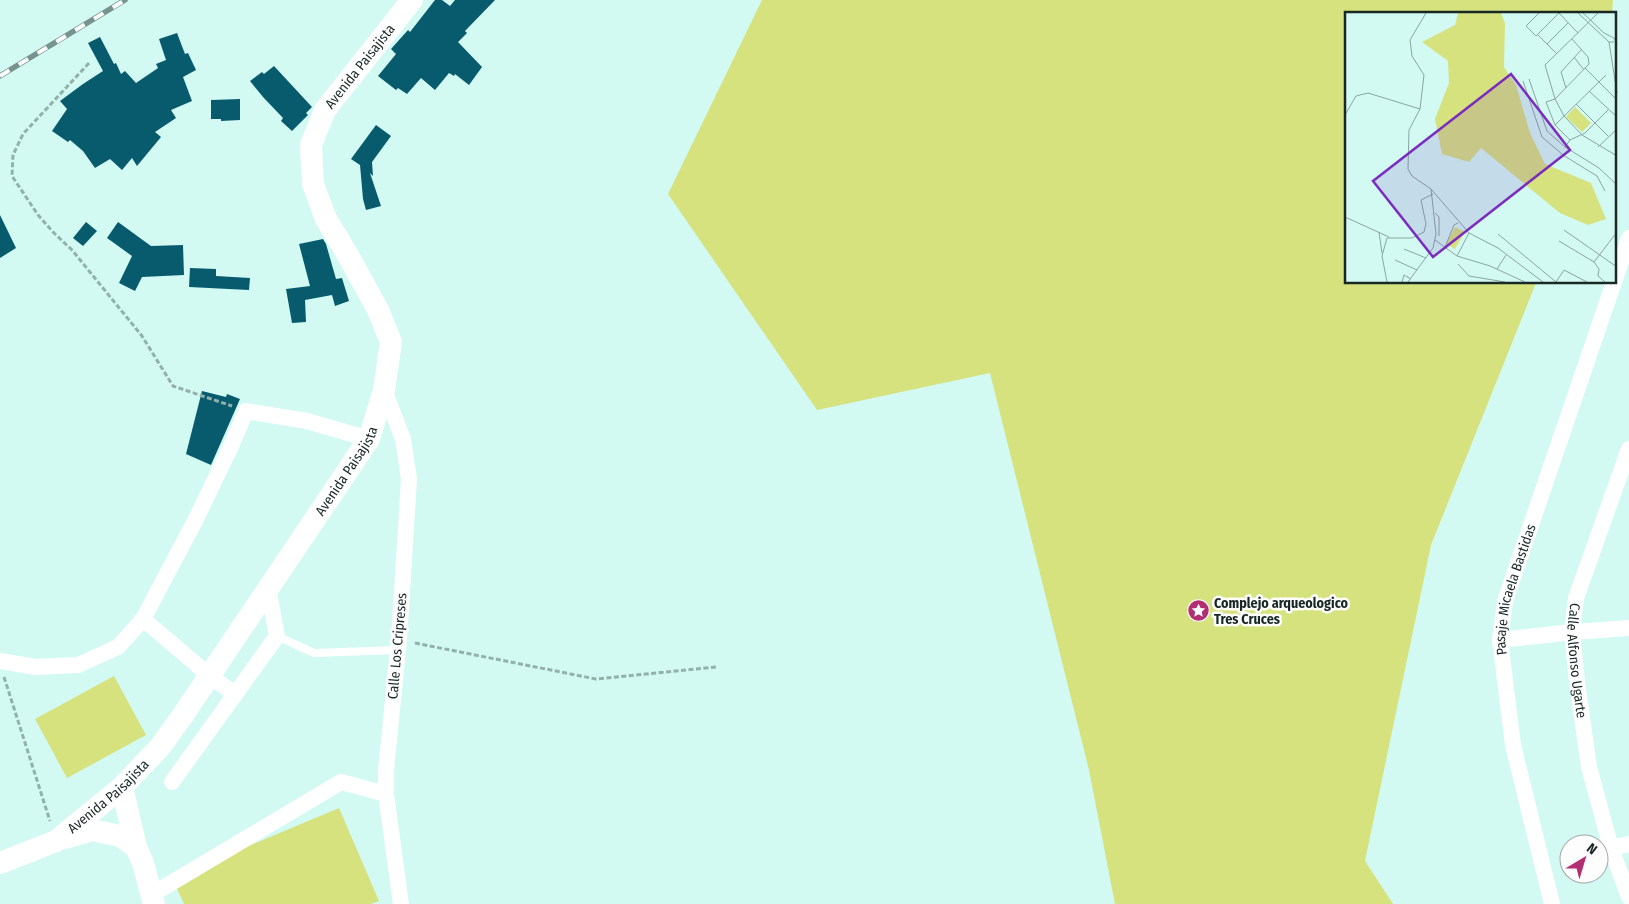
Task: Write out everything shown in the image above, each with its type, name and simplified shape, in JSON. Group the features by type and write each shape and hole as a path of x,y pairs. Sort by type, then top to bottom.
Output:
{"main road":[{"name":"Avenida Paisajista","path":"0,863 56,841 122,787 160,747 210,676 369,439 384,390 391,342 378,310 326,220 313,184 310,145 325,110 412,0"},
{"path":"122,787 136,846 143,863 153,900"},
{"path":"56,841 92,830 120,836 136,846"}],"street":[{"name":"Pasaje Micaela Bastidas","path":"1616,278 1629,238"},
{"name":"Pasaje Micaela Bastidas","path":"1552,904 1513,745 1500,640 1505,602 1614,284"},
{"name":"Calle Los Cripreses","path":"384,390 403,439 409,479 398,645 386,770 386,794 401,904"},
{"path":"2,668 78,665 118,647 142,619 196,519 232,446 246,411 307,420 369,439"},
{"name":"Calle Alfonso Ugarte","path":"1629,449 1576,598 1572,632 1589,767 1611,848 1629,897"},
{"path":"172,782 277,636 268,588"},
{"path":"142,619 210,676 235,694"},
{"path":"1500,640 1629,628"},
{"path":"153,900 341,782 386,794"},
{"path":"1611,848 1629,844"}],"lane":[{"path":"277,636 314,653 398,645"}],"path":[{"path":"89,63 23,134 14,155 12,176 38,215 72,250 142,336 173,386 246,411"},
{"path":"398,645 596,679 717,667"},
{"path":"2,668 56,841"}],"green space":[{"path":"762,0 1613,0 1612,12 1345,12 1345,284 1536,284 1431,545 1365,861 1393,904 1115,904 1089,770 990,373 817,410 668,194"},
{"path":"114,676 146,735 67,778 35,719"},
{"path":"339,808 379,901 371,904 184,904 172,878"}],"building":[{"path":"435,0 442,0 450,6 455,0 495,0 465,31 467,33 458,42 482,67 469,85 455,74 454,76 449,73 435,90 421,78 407,94 398,88 396,90 378,76 396,54 391,49 408,30 410,32"},
{"path":"177,33 185,54 188,53 196,70 183,77 192,101 171,110 176,118 155,132 161,137 137,166 132,158 122,170 110,159 95,168 83,151 70,140 68,142 52,131 67,109 60,101 103,71 88,43 100,37 121,74 125,71 136,83 158,68 156,64 166,60 159,39"},
{"path":"274,66 312,107 306,113 308,115 292,131 281,121 283,118 250,81"},
{"path":"240,99 240,120 221,121 221,119 211,119 211,100"},
{"path":"376,125 391,136 372,162 373,176 370,173 381,206 366,210 363,199 360,165 351,159"},
{"path":"0,215 16,248 0,258"},
{"path":"86,222 97,231 83,246 73,238"},
{"path":"118,222 151,246 183,245 184,275 142,277 135,291 119,283 132,256 107,238"},
{"path":"323,239 336,279 342,278 349,301 335,306 332,295 305,300 306,322 292,323 286,289 310,286 299,244"},
{"path":"190,268 216,269 216,276 250,278 249,290 189,287"},
{"path":"202,391 226,397 227,394 240,399 211,465 186,454"}],"railway":[{"path":"0,76 125,0"}],"place":[{"name":"Complejo arqueologico Tres Cruces","path":"1198,611"}]}
